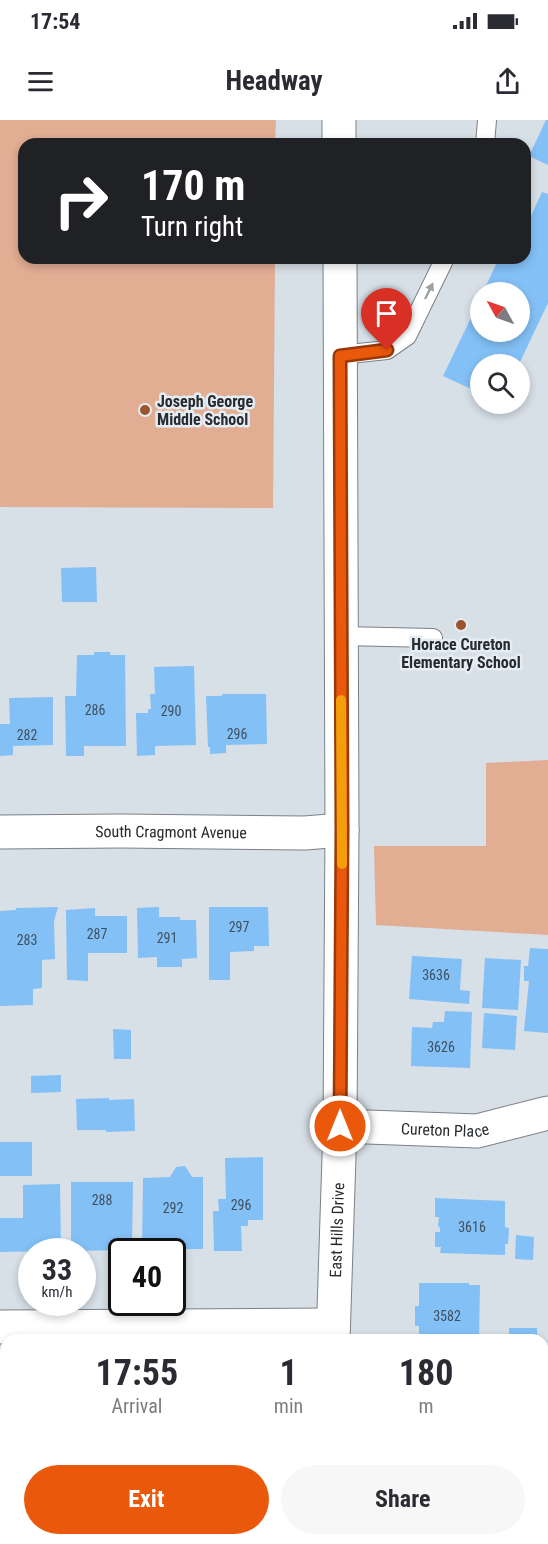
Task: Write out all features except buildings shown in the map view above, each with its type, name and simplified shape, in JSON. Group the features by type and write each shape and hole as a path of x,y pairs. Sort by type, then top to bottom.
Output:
{"street":[{"path":"339,120 339,138"},
{"name":"East Hills Drive","path":"333,1332 340,1126 342,830 340,264"},
{"name":"South Cragmont Avenue","path":"0,832 305,833 342,830"},
{"name":"Cureton Place","path":"340,1126 477,1131 548,1113"},
{"path":"0,1327 333,1332"}],"lane":[{"path":"486,138 487,120"},
{"path":"340,356 387,350 407,336 442,264"},
{"path":"341,636 434,638"}],"shaded area":[{"name":"Joseph George Middle School","path":"0,120 276,120 275,138 18,138 18,264 275,264 273,508 0,507"},
{"path":"548,760 548,935 376,925 374,846 486,846 486,763"}],"slow traffic":[{"path":"341,700 342,864"}],"place":[{"name":"Joseph George Middle School","path":"145,410"},
{"name":"Horace Cureton Elementary School","path":"461,625"}],"route":[{"path":"340,1126 342,830 340,356 387,350"}]}
